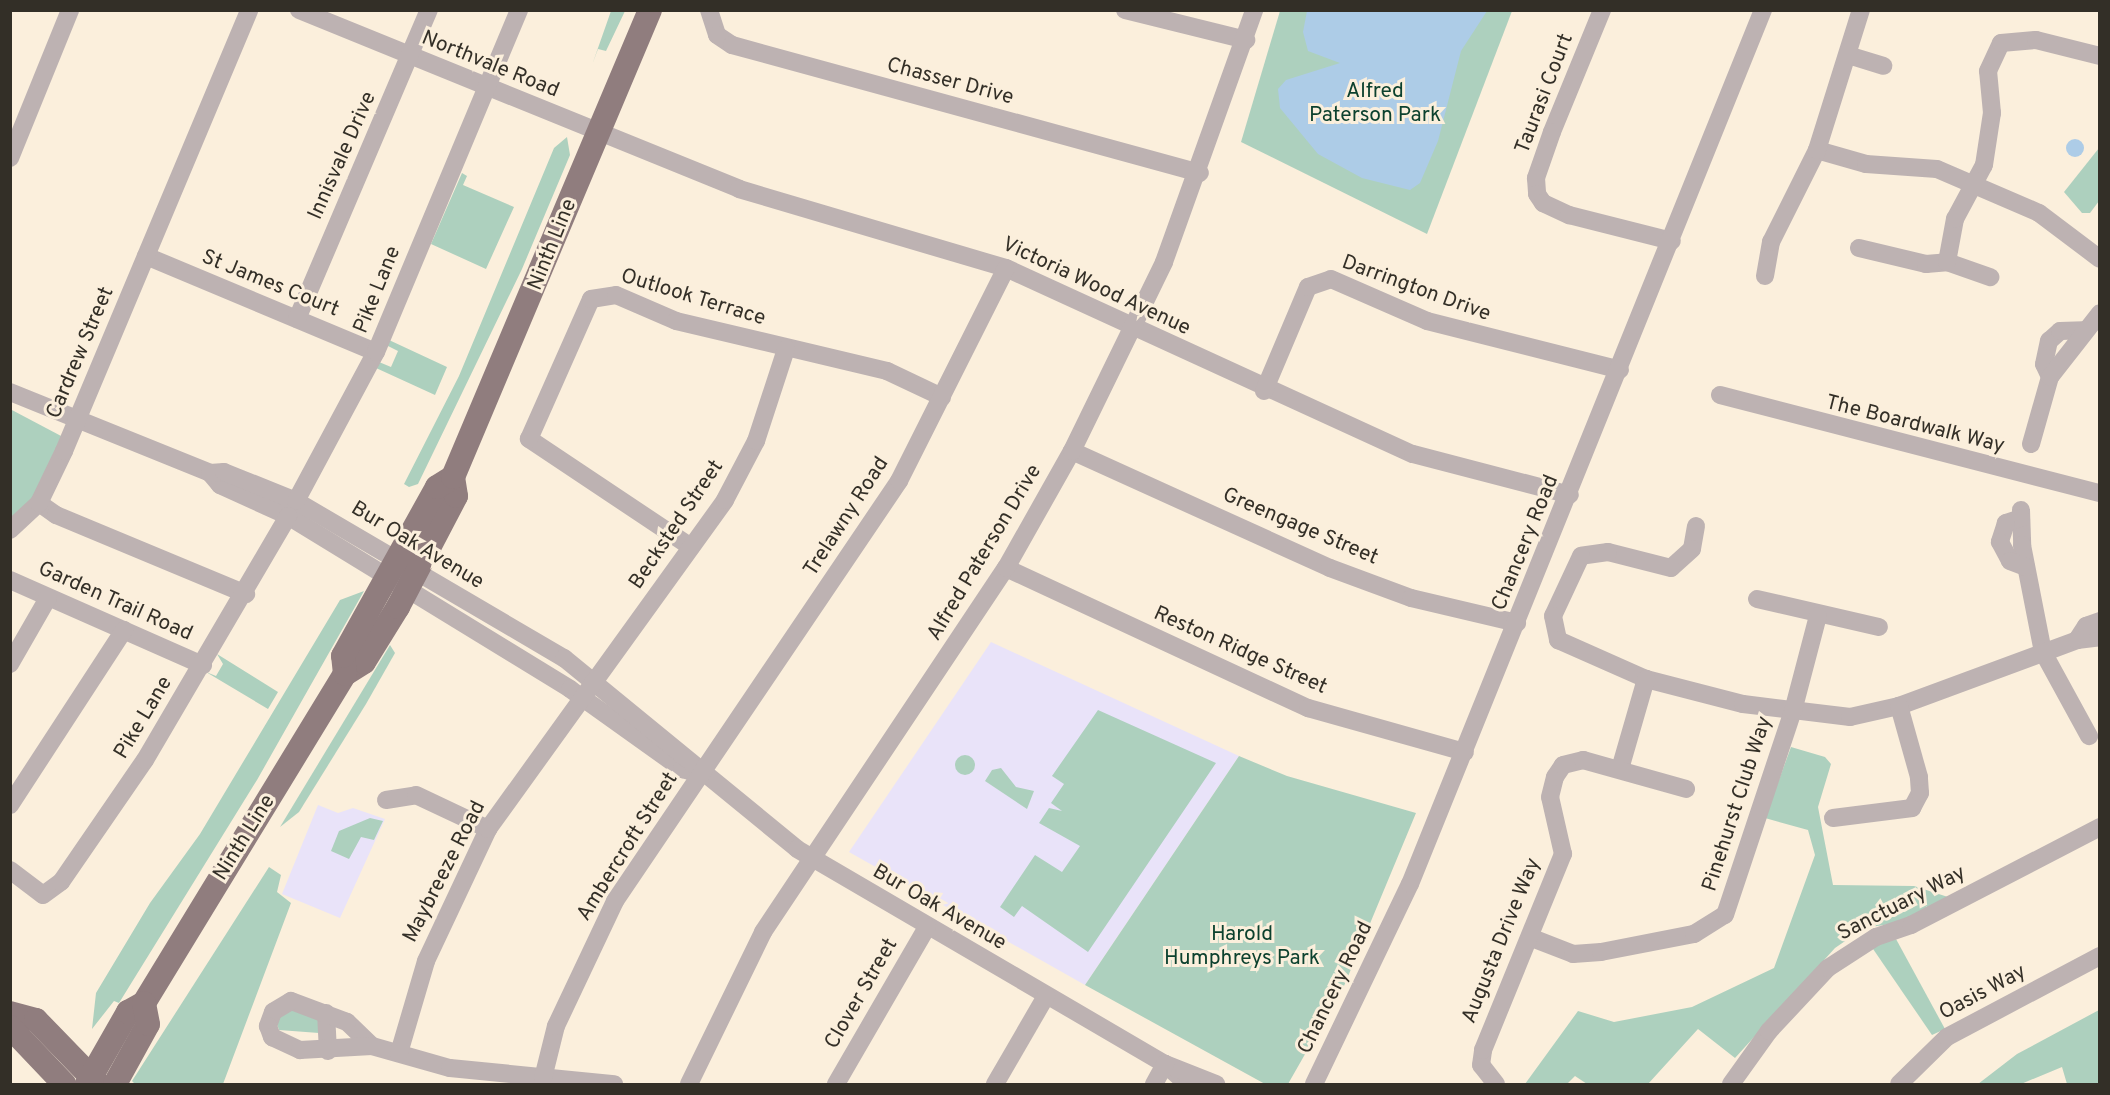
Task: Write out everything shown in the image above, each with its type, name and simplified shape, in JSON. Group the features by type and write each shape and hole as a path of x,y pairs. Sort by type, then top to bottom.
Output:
{"main road":[{"name":"Ninth Line","path":"92,1082 128,1012 144,1003 345,674 343,656 402,576 437,487 453,477 650,10"},
{"path":"115,1084 148,1024 144,1003"},
{"path":"10,1013 36,1020 92,1082"},
{"path":"10,1027 64,1084"}],"street":[{"path":"10,158 70,10"},
{"name":"Cardrew Street","path":"39,502 77,420 147,256 249,10"},
{"name":"Northvale Road","path":"299,10 488,90 599,133"},
{"name":"Innisvale Drive","path":"297,319 411,58 429,10"},
{"name":"Pike Lane","path":"10,870 41,894 53,891 131,783 246,594 376,352 488,90 519,10"},
{"name":"Chasser Drive","path":"709,10 717,35 742,48 1200,173"},
{"path":"1125,10 1246,40"},
{"name":"Alfred Paterson Drive","path":"689,1084 739,974 810,857 1006,568 1072,451 1135,329 1200,173 1246,40 1254,10"},
{"name":"Taurasi Court","path":"1602,10 1551,132 1536,178 1537,194 1552,209 1569,215 1672,241"},
{"name":"Chancery Road","path":"1314,1084 1359,1001 1465,752 1763,10"},
{"path":"1765,276 1771,242 1817,150 1861,10"},
{"path":"1947,262 1955,219 1973,188 1990,138 1988,71 2001,43 2036,40 2100,56"},
{"path":"1848,56 1883,66"},
{"name":"Victoria Wood Avenue","path":"599,133 739,189 1006,268 1264,391 1413,454 1570,495"},
{"path":"1817,150 1866,164 1937,169 1973,188 2039,213 2100,259"},
{"path":"1858,248 1926,264 1947,262 1990,278"},
{"name":"St James Court","path":"147,256 376,352"},
{"name":"Trelawny Road","path":"700,774 893,490 1006,268"},
{"name":"Darrington Drive","path":"1264,391 1308,287 1331,279 1427,321 1620,370"},
{"name":"Outlook Terrace","path":"691,547 529,439 578,318 591,299 616,295 676,321 786,349 887,371 942,397"},
{"path":"2031,444 2050,377 2083,330 2100,313"},
{"name":"Becksted Street","path":"593,678 725,500 756,441 786,349"},
{"name":"Bur Oak Avenue","path":"10,392 210,473 220,485 292,509 402,576 580,696 682,769 700,774"},
{"name":"The Boardwalk Way","path":"1720,395 2100,492"},
{"name":"Greengage Street","path":"1072,451 1330,567 1411,598 1517,623"},
{"path":"10,530 39,502 56,515 246,594"},
{"path":"2021,514 2026,567 2043,652 2089,736"},
{"path":"1696,526 1692,549 1671,568 1608,552 1581,556 1553,616 1558,640 1646,679 1793,711 1850,717 1899,706 2077,640 2100,637"},
{"name":"Reston Ridge Street","path":"1006,568 1308,708 1465,752"},
{"name":"Bur Oak Avenue","path":"402,576 593,678 690,758 700,774 810,857 1165,1064 1216,1084"},
{"name":"Garden Trail Road","path":"10,580 203,665"},
{"path":"10,664 48,598"},
{"path":"1757,599 1818,616 1879,627"},
{"name":"Pinehurst Club Way","path":"1532,938 1573,954 1601,952 1694,934 1725,915 1793,711 1818,616"},
{"path":"2077,640 2086,626 2100,621"},
{"path":"10,805 124,630"},
{"path":"580,696 593,678"},
{"path":"1620,769 1646,679"},
{"name":"Maybreeze Road","path":"399,1053 426,961 488,829 580,696"},
{"path":"1833,819 1912,808 1920,793 1919,777 1899,706"},
{"name":"Augusta Drive Way","path":"1496,1084 1481,1065 1482,1050 1532,938 1563,854 1550,797 1555,777 1573,761 1620,769 1686,789"},
{"name":"Ambercroft Street","path":"543,1078 556,1026 599,932 700,774"},
{"path":"386,800 416,795 488,829"},
{"name":"Sanctuary Way","path":"1731,1084 1769,1031 1828,968 1876,937 1911,925 2098,830"},
{"name":"Clover Street","path":"837,1084 927,927"},
{"name":"Oasis Way","path":"1899,1084 1947,1037 2100,956"},
{"path":"995,1084 1046,996"},
{"path":"372,1046 364,1033 326,1013 291,1001 279,1006 268,1026 284,1044 328,1050 372,1046 450,1068 614,1084"},
{"path":"326,1013 328,1050"},
{"path":"1154,1084 1165,1064"},
{"name":"Bur Oak Avenue","path":"1165,1064 1187,1084"}],"shaded area":[{"path":"991,642 1239,756 1085,985 849,852"},
{"path":"318,805 338,813 353,808 385,819 340,918 282,894"}],"green space":[{"path":"611,11 625,11 606,51 598,49 592,65"},
{"name":"Alfred Paterson Park","path":"1280,11 1512,11 1427,234 1241,142"},
{"path":"567,137 570,155 522,269 418,484 409,487 404,484 459,376 554,148"},
{"path":"2099,148 2099,201 2090,213 2082,213 2064,192"},
{"path":"462,173 467,176 463,185 514,207 486,269 431,244"},
{"path":"389,340 447,367 435,395 376,368 379,362 391,367 398,351 386,345"},
{"path":"10,409 63,437 38,492 10,521"},
{"path":"364,591 257,780 119,1003 114,1001 92,1029 96,993 150,903 200,834 340,600"},
{"path":"390,645 395,653 366,704 299,812 280,827"},
{"path":"217,654 278,692 268,709 206,672 216,676 223,664"},
{"path":"1098,710 1216,763 1088,952 1022,906 1014,917 1000,907 1035,855 1062,872 1080,846 1039,823 1049,808 1062,811 1051,803 1064,784 1052,776"},
{"path":"1791,747 1825,757 1831,764 1818,807 1833,885 1914,886 1948,897 1904,922 1864,928 1835,948 1735,1058 1698,1029 1648,1084 1587,1084 1575,1076 1567,1084 1525,1084 1578,1011 1614,1022 1692,1007 1774,968 1815,855 1808,830 1765,818"},
{"path":"961,755 969,755 975,761 975,769 969,775 961,775 955,769 955,761"},
{"name":"Harold Humphreys Park","path":"1239,756 1287,776 1416,813 1344,986 1288,1084 1265,1084 1085,985"},
{"path":"1001,768 1016,787 1034,791 1027,809 985,781 992,770"},
{"path":"370,818 383,821 374,840 361,837 349,859 331,851 339,831"},
{"path":"269,867 281,875 277,892 291,903 223,1084 135,1084 132,1081"},
{"path":"1896,939 1945,1029 1932,1035 1871,946"},
{"path":"285,1008 318,1017 319,1033 279,1030 276,1021"},
{"path":"2099,1010 2099,1084 2067,1084 2062,1067 2021,1084 1978,1084 2017,1054"}],"water":[{"name":"Alfred Paterson Park","path":"1307,11 1487,11 1461,51 1438,141 1420,183 1410,190 1362,178 1318,154 1280,108 1278,89 1286,80 1340,63 1308,51 1303,32"},
{"path":"2075,139 2081,142 2084,148 2081,154 2075,157 2069,154 2066,148 2069,142"}]}
